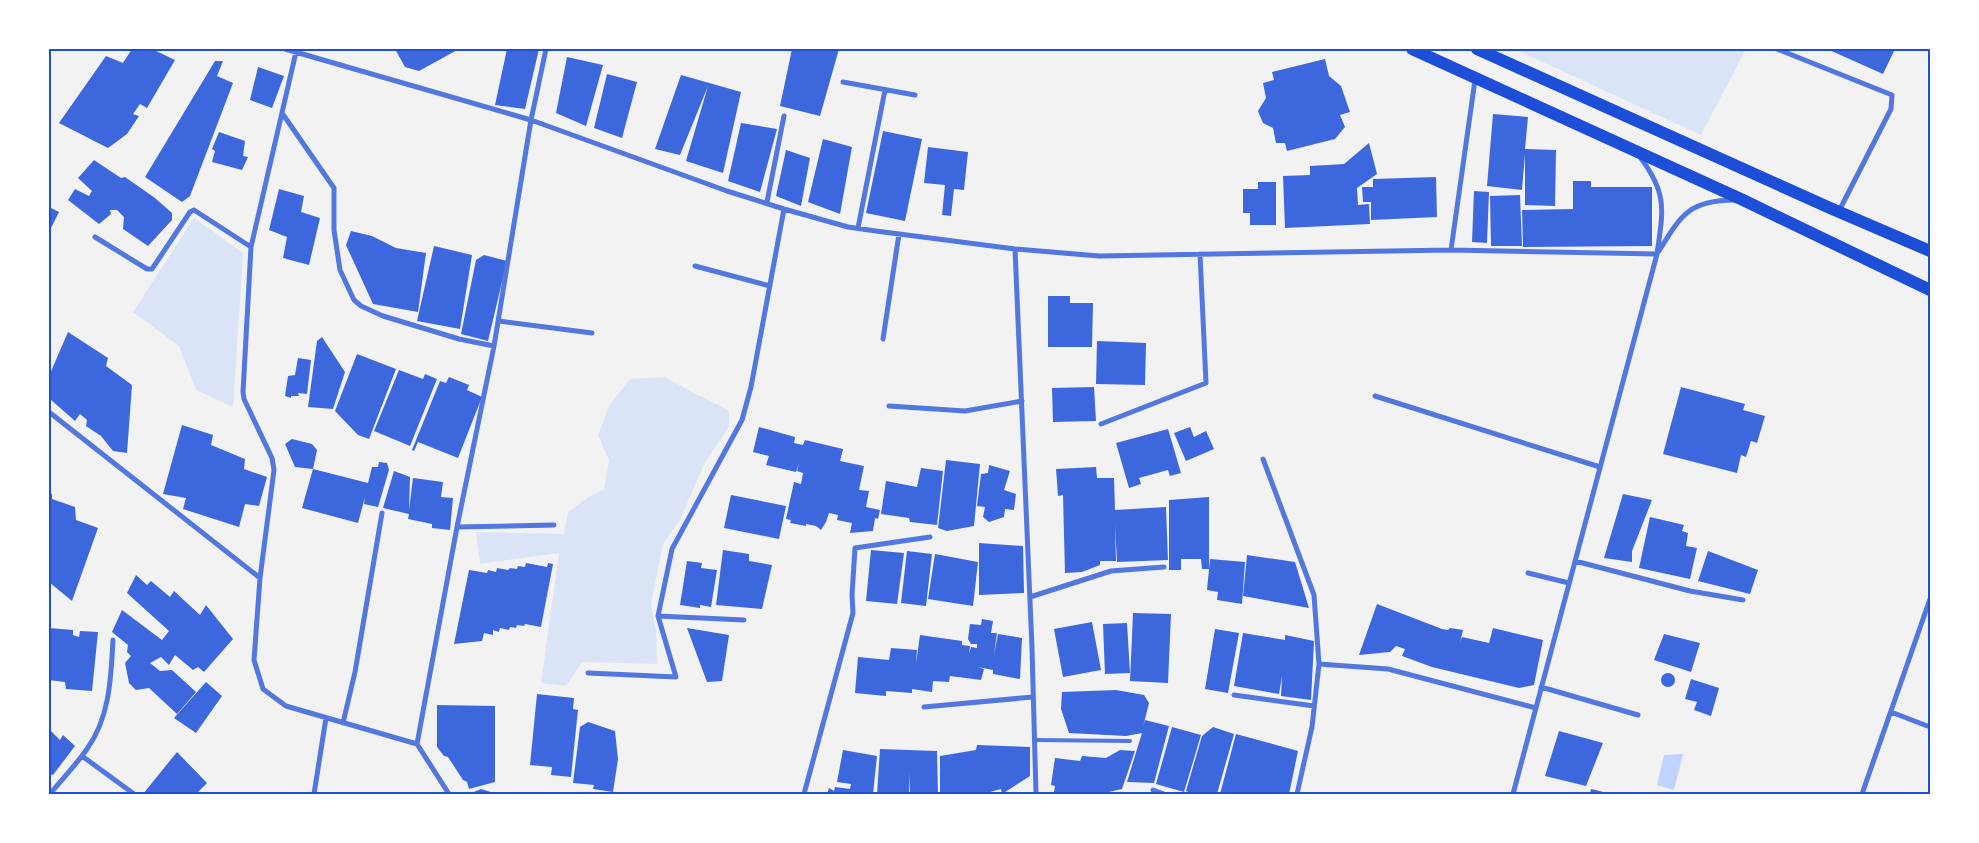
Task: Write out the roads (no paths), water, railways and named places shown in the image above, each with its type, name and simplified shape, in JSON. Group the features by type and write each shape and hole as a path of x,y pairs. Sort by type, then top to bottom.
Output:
{"main road":[{"path":"1412,49 1475,76 1743,200 1930,290"},
{"path":"1477,49 1930,251"}],"street":[{"path":"285,49 531,120 726,191 767,202 784,209 858,228 1015,249 1099,256 1451,250 1657,254"},
{"path":"417,744 457,527 499,321 531,120 546,49"},
{"path":"1777,49 1892,95 1891,109 1839,212"},
{"path":"296,52 251,247 244,399 272,458 274,470 260,578 254,660 263,689 286,706 417,744 449,794"},
{"path":"1451,250 1475,76"},
{"path":"843,82 915,95"},
{"path":"858,228 884,90"},
{"path":"282,113 334,188 334,230 340,270 354,300 361,306 383,316 459,339 494,346"},
{"path":"767,202 784,116"},
{"path":"1512,794 1657,254 1662,212 1660,189 1651,172 1635,151"},
{"path":"1657,254 1677,222 1689,211 1714,200 1743,200"},
{"path":"588,673 676,677 658,616 672,549 742,420 752,387 784,209"},
{"path":"95,237 147,269 152,269 190,212 194,210 251,247"},
{"path":"883,339 899,234"},
{"path":"1015,249 1030,597 1036,794"},
{"path":"1101,424 1206,383 1200,254"},
{"path":"695,266 770,286"},
{"path":"499,321 592,333"},
{"path":"1375,396 1600,467"},
{"path":"889,406 965,411 1022,401"},
{"path":"49,412 260,578"},
{"path":"1263,459 1314,595 1319,664 1312,726 1297,794"},
{"path":"343,723 355,672 382,513"},
{"path":"457,527 554,525"},
{"path":"804,794 853,613 852,596 855,548 930,537"},
{"path":"1575,561 1690,591 1743,600"},
{"path":"1030,597 1111,571 1164,566"},
{"path":"1528,573 1569,582"},
{"path":"1862,794 1930,599"},
{"path":"658,616 744,620"},
{"path":"50,793 82,756 102,724 111,680 113,640"},
{"path":"1319,664 1388,669 1536,708"},
{"path":"1542,687 1638,715"},
{"path":"1234,695 1314,706"},
{"path":"924,707 1033,697"},
{"path":"1891,712 1930,727"},
{"path":"314,794 326,718"},
{"path":"82,756 134,794"},
{"path":"1153,790 1164,794"}],"lane":[{"path":"1034,740 1130,741"}],"water":[{"path":"1683,754 1674,790 1657,785 1664,755"}]}
